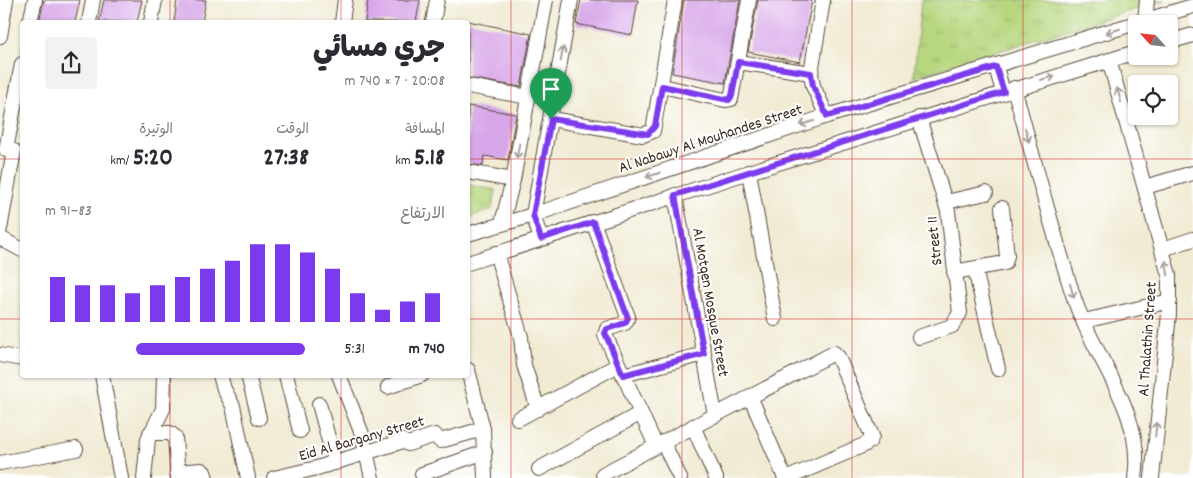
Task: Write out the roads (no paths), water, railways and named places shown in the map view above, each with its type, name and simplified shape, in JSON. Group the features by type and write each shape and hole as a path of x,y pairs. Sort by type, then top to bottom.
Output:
{"street":[{"path":"0,36 6,0"},
{"path":"30,20 34,0"},
{"path":"89,20 93,0"},
{"path":"151,20 155,0"},
{"path":"342,20 345,0"},
{"path":"433,20 437,0"},
{"path":"502,223 513,180 546,0"},
{"path":"541,239 533,215 571,0"},
{"path":"551,119 648,134 655,126 675,0"},
{"path":"662,86 729,100 732,96 749,0"},
{"path":"824,0 811,73 813,86 827,116"},
{"path":"1146,15 1147,0"},
{"name":"Al Nabawy Al Mouhandes Street","path":"1164,15 1193,6"},
{"name":"Al Nabawy Al Mouhandes Street","path":"470,233 533,215 827,116 1128,26"},
{"path":"1178,39 1193,35"},
{"path":"470,262 675,195 1128,54"},
{"name":"Al Thalathin Street","path":"1109,60 1169,274 1170,301 1152,478"},
{"path":"738,62 811,73"},
{"name":"Al Thalathin Street","path":"996,67 1009,90 1076,302 1132,421 1138,460 1136,478"},
{"path":"0,229 20,80"},
{"path":"470,86 528,97"},
{"name":"Street 11","path":"919,118 946,202 960,308 959,318 952,326 919,337"},
{"path":"470,172 513,180"},
{"path":"748,172 775,319"},
{"path":"1145,187 1193,173"},
{"path":"946,202 986,193"},
{"name":"Al Motqen Mosque Street","path":"675,195 715,415"},
{"path":"954,272 1002,265 1007,260 1002,208"},
{"path":"593,222 628,318 625,323 607,329 605,333 641,413 680,478"},
{"path":"0,238 20,249"},
{"path":"1163,249 1193,239"},
{"path":"496,254 521,337 524,365 538,408"},
{"path":"975,269 998,369"},
{"path":"1084,321 1170,301"},
{"path":"603,474 831,353 834,352 838,356 872,436 869,442 864,445 786,478 750,396"},
{"path":"518,419 621,370 704,354"},
{"path":"0,355 20,359"},
{"path":"103,378 121,478"},
{"path":"144,478 146,446 150,433 163,409 164,378"},
{"path":"221,378 233,406 248,478"},
{"path":"249,378 259,418"},
{"path":"287,378 300,431"},
{"path":"341,378 367,453 372,478"},
{"path":"388,387 414,378"},
{"path":"470,378 483,429 486,478"},
{"path":"319,404 335,463"},
{"path":"539,469 641,413"},
{"path":"694,426 716,478"},
{"name":"Eid Al Bargany Street","path":"274,478 298,476 403,441 408,444 435,435 440,441 483,429"},
{"path":"150,433 170,433 175,437 178,475 201,470 206,478"},
{"path":"0,463 76,449"},
{"path":"422,474 485,452"},
{"path":"1138,460 1153,460"}]}
